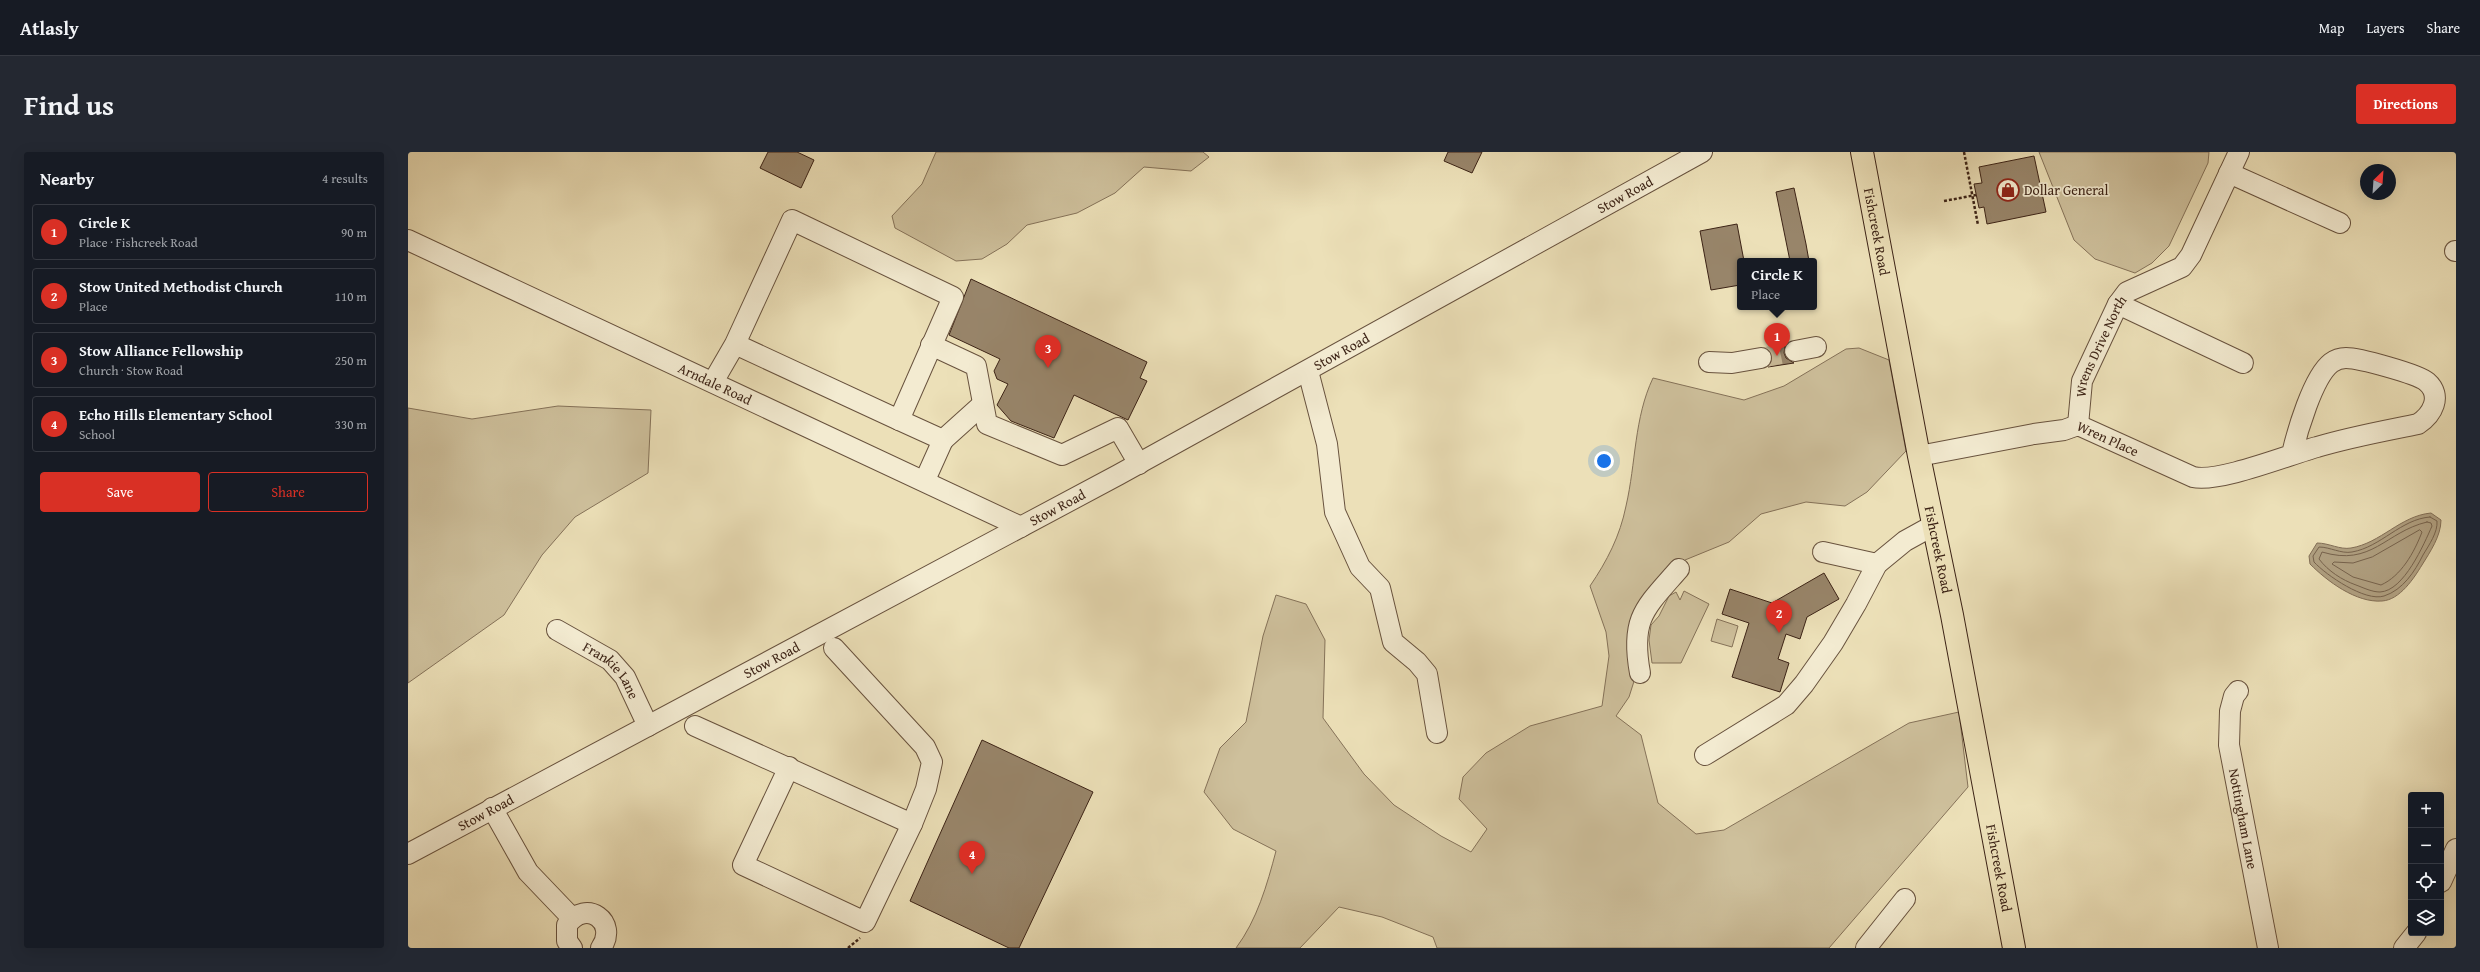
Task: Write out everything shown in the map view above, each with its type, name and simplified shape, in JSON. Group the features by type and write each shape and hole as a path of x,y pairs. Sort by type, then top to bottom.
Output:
{"main road":[{"name":"Fishcreek Road","path":"1862,152 2014,948"}],"street":[{"name":"Stow Road","path":"408,854 1139,464 1702,152"},
{"name":"Wrens Drive North","path":"2078,425 2082,381 2118,304 2127,292 2182,267 2191,255 2239,152"},
{"path":"2229,173 2340,223"},
{"path":"713,382 735,344 792,220 952,297 898,420"},
{"name":"Arndale Road","path":"408,240 925,480 1021,527"},
{"path":"2118,304 2243,363"},
{"path":"735,344 943,440"},
{"path":"931,345 976,366 987,424 1062,455 1118,428 1139,464"},
{"path":"1794,351 1816,347"},
{"path":"1709,362 1732,363 1761,358"},
{"name":"Wren Place","path":"1919,456 2034,434 2064,430 2078,425 2201,479 2210,479 2292,454 2418,424 2427,418 2432,410 2436,398 2434,390 2421,377 2362,361 2345,358 2336,360 2326,369 2304,413 2292,454"},
{"path":"1308,371 1327,444 1335,512 1360,567 1380,588 1393,642 1417,662 1427,674 1437,732"},
{"path":"925,480 943,440 983,404"},
{"path":"1705,755 1786,705 1804,684 1833,643 1856,604 1869,567 1905,541 1934,525"},
{"path":"1823,552 1869,567"},
{"path":"1640,673 1636,647 1640,620 1646,606 1679,569"},
{"name":"Frankie Lane","path":"557,630 610,660 625,677 648,726"},
{"path":"789,767 743,865 865,922 912,824 926,789 932,762 925,747 834,648"},
{"name":"Nottingham Lane","path":"2238,692 2234,696 2230,711 2229,745 2268,948"},
{"path":"695,726 789,767 912,824"},
{"path":"492,808 528,872 572,918"},
{"path":"2444,876 2456,850"},
{"path":"1866,948 1905,899"},
{"path":"572,948 567,940 566,932 572,918 587,913 602,920 607,934 601,948"},
{"path":"2404,948 2414,936"}],"path":[{"path":"1964,152 1978,225"},
{"path":"1944,201 1976,195"}],"shaded area":[{"path":"936,152 1203,152 1209,157 1191,171 1144,167 1115,193 1077,213 1027,225 1007,244 982,259 956,261 895,228 892,216 922,184"},
{"path":"2039,152 2209,152 2208,163 2169,246 2152,263 2135,273 2095,259 2074,240"},
{"path":"1859,348 1889,360 1906,451 1867,492 1845,506 1806,502 1761,514 1729,542 1685,560 1658,583 1636,675 1629,697 1616,716 1641,735 1658,803 1696,834 1724,830 1909,723 1959,712 1968,787 1829,948 1437,948 1433,937 1382,917 1339,907 1300,948 1236,948 1256,914 1276,851 1233,829 1204,792 1220,748 1246,722 1263,636 1276,595 1306,604 1325,640 1323,718 1364,774 1394,805 1441,836 1471,852 1487,829 1459,799 1463,777 1486,753 1530,726 1602,706 1609,656 1606,632 1590,586 1607,558 1620,528 1629,490 1642,409 1653,378 1744,400 1784,386 1846,349"},
{"path":"558,406 651,410 648,473 575,517 542,555 504,615 408,683 408,408 472,419"},
{"path":"1684,591 1709,604 1681,663 1652,663 1649,640 1651,625 1659,616 1669,596 1676,592 1680,600"},
{"path":"1717,619 1738,626 1732,647 1711,641"}],"water":[{"path":"2431,513 2441,520 2441,526 2434,544 2411,582 2400,593 2389,600 2372,601 2352,595 2333,584 2310,564 2309,556 2317,543 2351,548 2372,541 2410,519"}],"building":[{"path":"768,152 797,152 814,160 801,188 760,168"},
{"path":"1448,152 1482,152 1472,173 1444,161"},
{"name":"Dollar General","path":"2034,156 2046,212 1987,224 1984,207 1979,208 1974,184 1982,183 1979,167"},
{"path":"1794,188 1808,258 1789,258 1776,192"},
{"path":"1737,224 1743,258 1737,258 1737,286 1711,290 1700,231"},
{"path":"971,279 1147,362 1140,378 1147,381 1128,420 1074,395 1054,438 1011,421 997,405 1008,384 997,379 994,371 1000,359 949,335"},
{"path":"1785,346 1784,353 1786,358 1794,363 1768,367 1772,356 1768,349"},
{"path":"1824,573 1839,599 1807,617 1800,639 1786,634 1778,659 1789,663 1780,692 1732,677 1749,623 1722,614 1730,589 1772,603"},
{"path":"982,740 1093,792 1019,948 1009,948 910,901"}],"tunnel":[{"path":"1761,358 1795,351"}],"place":[{"name":"Dollar General","path":"2008,190"},
{"name":"Circle K","path":"1777,356"},
{"name":"Stow Alliance Fellowship","path":"1048,368"},
{"name":"Stow United Methodist Church","path":"1779,633"},
{"name":"Echo Hills Elementary School","path":"972,874"}]}
